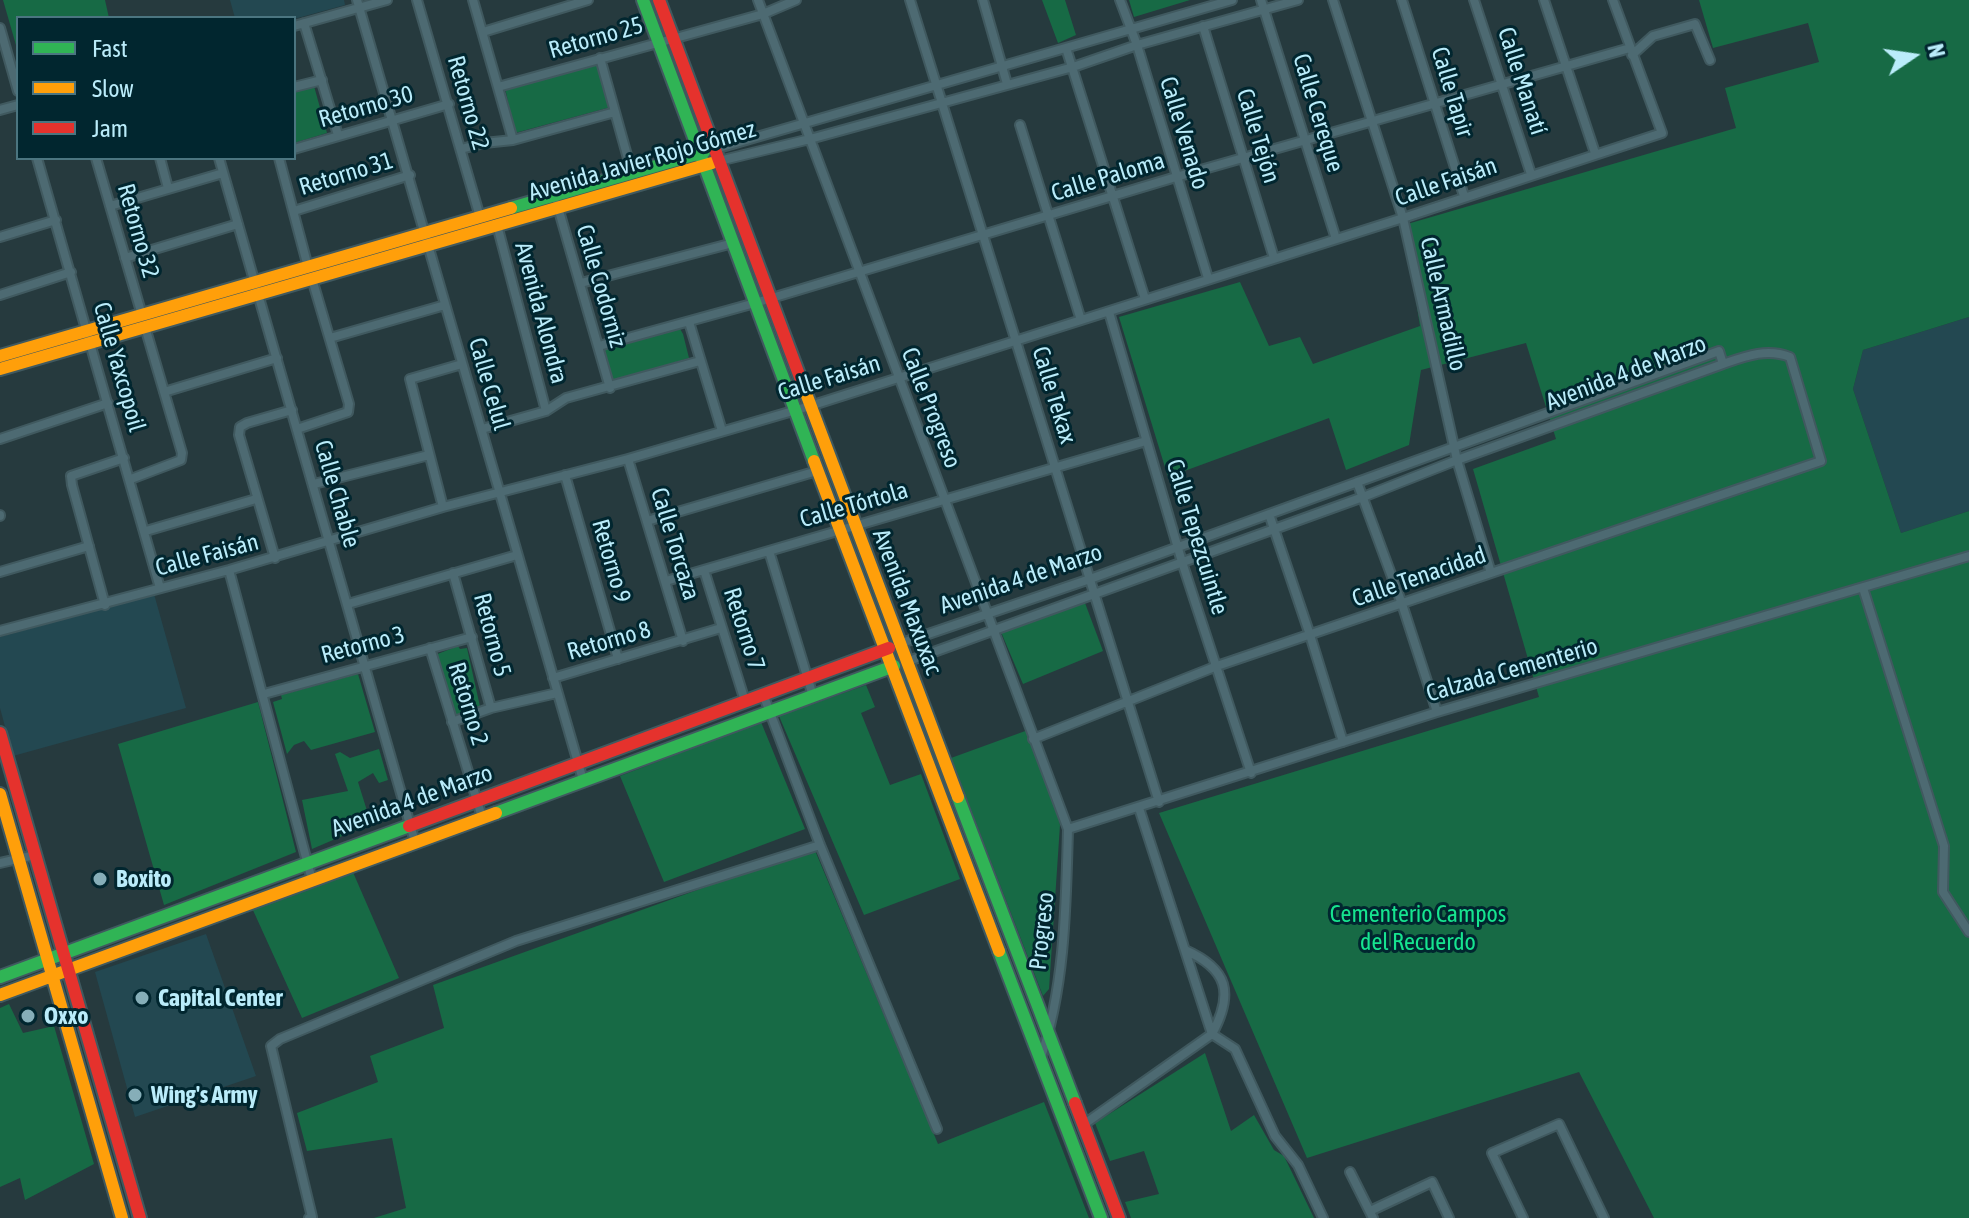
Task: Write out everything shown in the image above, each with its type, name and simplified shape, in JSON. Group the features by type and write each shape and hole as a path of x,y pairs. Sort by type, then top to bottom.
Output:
{"main road":[{"name":"Avenida Maxuxac","path":"643,0 883,650 1101,1218"},
{"name":"Avenida Maxuxac","path":"659,0 899,644 1119,1218"},
{"path":"684,110 698,104"},
{"name":"Avenida Javier Rojo Gómez","path":"427,239 480,217 556,202 717,155"},
{"name":"Avenida Javier Rojo Gómez","path":"0,356 90,336 427,239 497,225 632,173 702,159"},
{"path":"718,204 733,197"},
{"name":"Avenida Javier Rojo Gómez","path":"0,369 90,336"},
{"name":"Avenida 4 de Marzo","path":"0,977 899,644"},
{"name":"Avenida 4 de Marzo","path":"0,995 906,662"},
{"path":"0,733 140,1218"},
{"path":"0,794 122,1218"}],"street":[{"path":"338,135 322,80 299,24 358,4 387,0"},
{"name":"Retorno 22","path":"417,0 480,217"},
{"path":"473,0 513,140"},
{"path":"483,32 588,0"},
{"name":"Calle Progreso","path":"758,0 1068,829"},
{"name":"Retorno 25","path":"498,87 763,14 796,0"},
{"name":"Calle Tekax","path":"910,0 1159,802"},
{"path":"983,0 1007,84"},
{"name":"Calle Venado","path":"1120,0 1137,45 1208,278"},
{"name":"Avenida Javier Rojo Gómez","path":"717,155 805,124 1232,0"},
{"name":"Avenida Javier Rojo Gómez","path":"717,155 810,139 1073,67 1263,5 1298,0"},
{"name":"Calle Armadillo","path":"1333,0 1403,218 1457,460 1491,573"},
{"name":"Calle Tapir","path":"1402,0 1464,196"},
{"name":"Calle Manatí","path":"1474,0 1531,174"},
{"path":"1544,0 1595,153"},
{"path":"1613,0 1631,52"},
{"name":"Calle Celul","path":"358,4 583,780"},
{"name":"Calle Cereque","path":"1263,5 1336,239"},
{"name":"Calle Paloma","path":"599,346 755,303 1373,120 1631,52 1653,36 1695,24 1710,60"},
{"name":"Calle Tejón","path":"1203,26 1274,258"},
{"path":"0,28 16,84"},
{"path":"1066,48 1145,299"},
{"name":"Calle Faisán","path":"0,631 275,558 443,507 628,459 810,406 1662,133 1631,52"},
{"path":"600,58 632,173"},
{"path":"296,86 322,80"},
{"name":"Retorno 30","path":"296,148 449,104"},
{"path":"461,149 513,140 615,112"},
{"path":"1020,125 1081,320"},
{"name":"Calle Yaxcopoil","path":"40,160 160,588"},
{"name":"Retorno 32","path":"97,160 182,453 181,460 131,479"},
{"path":"161,160 168,188"},
{"name":"Calle Chable","path":"220,160 415,842"},
{"path":"280,160 349,404 348,412 297,429"},
{"path":"110,206 223,173"},
{"name":"Retorno 31","path":"294,211 410,175"},
{"name":"Calle Codorniz","path":"556,202 610,388"},
{"path":"0,237 56,220"},
{"path":"125,258 238,224"},
{"name":"Avenida Alondra","path":"497,225 546,411"},
{"path":"581,283 733,243"},
{"path":"0,295 71,272"},
{"path":"330,338 445,305"},
{"name":"Calle Tepezcuintle","path":"1109,312 1182,562 1251,773"},
{"path":"689,322 722,431"},
{"name":"Avenida 4 de Marzo","path":"899,644 1090,579 1719,351 1723,364 906,662"},
{"name":"Calle Tenacidad","path":"1033,739 1217,666 1821,461 1790,357 1775,351 1723,364"},
{"path":"164,392 277,358"},
{"path":"482,429 546,411 566,398 700,361"},
{"path":"443,507 410,379 462,364"},
{"path":"1660,372 1666,385"},
{"path":"1602,393 1607,406"},
{"path":"0,439 108,403"},
{"path":"275,558 239,435 240,427 292,410"},
{"path":"1537,415 1544,429"},
{"name":"Calle Tórtola","path":"666,581 1146,441"},
{"path":"314,484 429,455"},
{"path":"105,605 71,476 124,458"},
{"name":"Calle Torcaza","path":"628,459 683,641"},
{"path":"647,521 817,471"},
{"name":"Retorno 9","path":"565,475 618,659"},
{"path":"1357,482 1402,604 1437,712"},
{"path":"146,531 256,499"},
{"path":"1269,514 1343,742"},
{"path":"0,572 89,546"},
{"path":"769,551 813,696"},
{"path":"348,604 517,555"},
{"name":"Calzada Cementerio","path":"1068,829 1437,712 1969,556"},
{"path":"229,570 312,880"},
{"name":"Retorno 7","path":"704,570 745,701"},
{"name":"Retorno 5","path":"453,573 491,708"},
{"path":"1863,588 1944,846 1943,892 1969,932"},
{"name":"Retorno 8","path":"553,678 721,628"},
{"name":"Retorno 3","path":"264,694 472,637"},
{"name":"Retorno 2","path":"430,648 482,817"},
{"path":"452,722 491,708 557,693"},
{"path":"763,694 820,845 937,1129"},
{"path":"1139,808 1212,1034 1235,1049 1275,1136 1298,1165 1323,1218"},
{"name":"Progreso","path":"1040,1060 1049,1035 1066,899 1068,829"},
{"path":"309,1218 312,1217 301,1164 271,1046 280,1039 516,941 820,845"},
{"path":"0,863 35,855"},
{"path":"1083,1125 1212,1034 1220,1019 1225,998 1222,982 1214,967 1185,950"},
{"path":"1523,1218 1492,1153 1559,1124 1604,1218"},
{"path":"1350,1172 1371,1214 1432,1182 1449,1218"}],"shaded area":[{"path":"230,0 344,0 345,5 296,18 296,16 234,16"},
{"path":"1969,317 1969,511 1901,533 1853,389 1863,350"},
{"path":"154,594 186,708 13,756 0,708 0,637"},
{"name":"Capital Center","path":"206,934 256,1076 135,1117 95,972"}],"green space":[{"path":"3,0 105,0 109,16 16,16 16,45"},
{"path":"1042,0 1065,0 1076,35 1058,43"},
{"path":"1129,0 1190,0 1134,17"},
{"name":"Cementerio Campos del Recuerdo","path":"1699,0 1969,0 1969,317 1863,350 1853,389 1901,533 1969,511 1969,1218 1654,1218 1579,1072 1307,1158 1159,813 1539,697 1473,469 1556,439 1526,343 1421,370 1409,445 1346,470 1329,418 1168,477 1119,317 1240,282 1269,346 1300,337 1313,364 1420,326 1404,225 1736,128 1725,88 1819,62 1808,23 1713,48"},
{"path":"599,64 611,107 515,133 505,88"},
{"path":"314,86 327,133 296,142 296,91"},
{"path":"679,327 689,358 610,383 601,349"},
{"path":"1085,603 1103,651 1023,684 1001,632"},
{"path":"458,646 460,649 467,648 481,711 450,718 435,655"},
{"path":"358,674 375,732 311,750 304,741 294,745 287,754 273,702 282,699 281,695"},
{"path":"866,685 875,707 861,713 890,785 921,774 960,879 864,915 779,716"},
{"path":"258,702 296,852 164,905 118,744"},
{"path":"761,722 805,829 664,882 620,776"},
{"path":"1028,730 1057,806 1060,825 1049,989 1043,996 951,758"},
{"path":"379,749 388,780 379,783 373,773 358,782 369,817 380,814 382,819 312,849 302,800 348,791 335,754 340,752 350,758"},
{"path":"814,848 938,1144 1044,1102 1089,1218 374,1218 406,1208 392,1138 307,1151 297,1113 378,1082 370,1056 444,1028 433,985"},
{"path":"352,870 399,978 302,1018 252,908"},
{"path":"9,1004 23,1033 54,1026 94,1164 25,1200 20,1178 0,1187 0,1008"},
{"path":"1205,1053 1231,1131 1254,1115 1274,1150 1284,1156 1314,1218 1131,1218 1125,1202 1159,1194 1144,1151 1110,1161 1095,1123"}],"traffic: fast":[{"path":"643,0 814,461"},
{"path":"511,208 704,152"},
{"path":"496,813 894,666"},
{"path":"958,797 1075,1103"},
{"path":"0,977 409,826"},
{"path":"999,951 1101,1218"}],"traffic: slow":[{"path":"0,369 712,163"},
{"path":"0,356 511,208"},
{"path":"804,388 958,797"},
{"path":"814,461 999,951"},
{"path":"0,794 122,1218"},
{"path":"0,995 496,813"}],"traffic: jam":[{"path":"659,0 804,388"},
{"path":"409,826 889,648"},
{"path":"0,733 140,1218"},
{"path":"1075,1103 1119,1218"}],"place":[{"name":"Boxito","path":"100,879"},
{"name":"Capital Center","path":"142,998"},
{"name":"Oxxo","path":"28,1016"},
{"name":"Wing's Army","path":"135,1095"}]}
